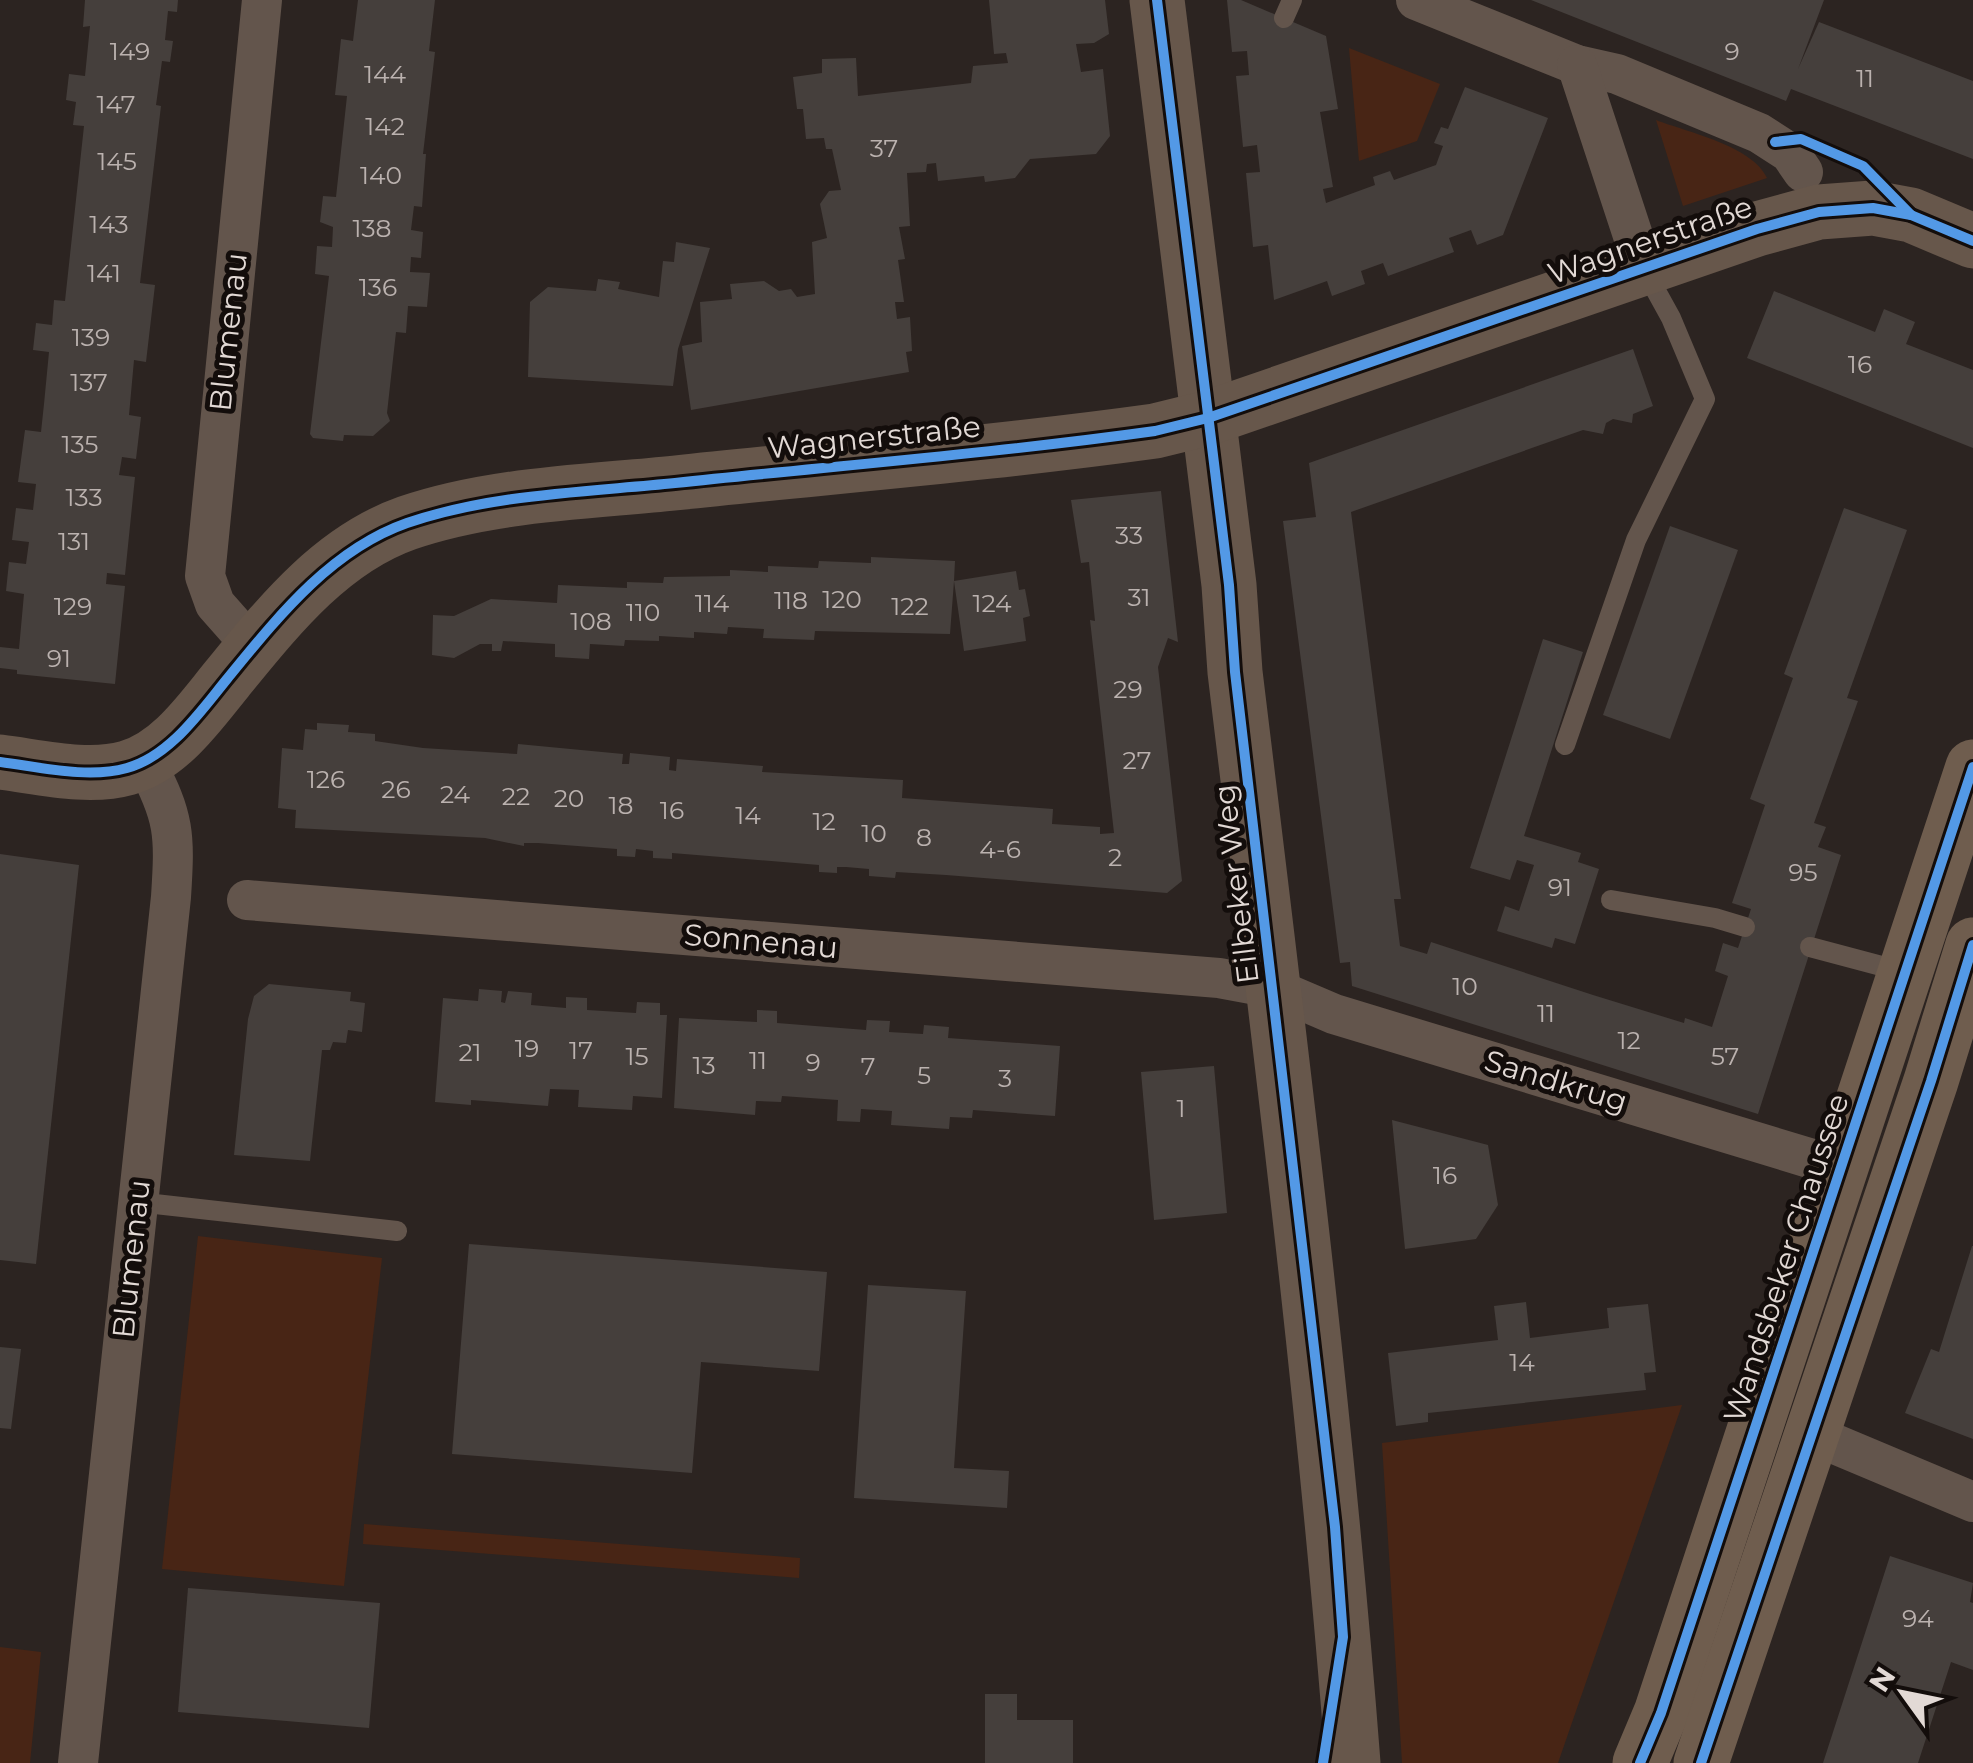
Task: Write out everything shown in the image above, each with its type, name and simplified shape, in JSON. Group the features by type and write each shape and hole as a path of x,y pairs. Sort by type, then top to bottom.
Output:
{"main road":[{"name":"Eilbeker Weg","path":"1157,0 1334,1527 1353,1763"},
{"name":"Wagnerstraße","path":"0,762 91,772 145,762 189,724 301,594 351,552 406,523 543,496 1127,435 1208,418 1757,230 1811,192 1843,209 1892,210 1973,241"},
{"name":"Wandsbeker Chaussee","path":"1640,1763 1673,1678 1973,767"},
{"path":"1701,1763 1931,1082 1973,945"},
{"name":"Eilbeker Weg","path":"1324,1763 1343,1637"}],"street":[{"name":"Blumenau","path":"253,647 226,620 208,590 205,576 262,0"},
{"path":"1416,0 1577,65 1617,74 1759,133 1790,153 1811,192"},
{"path":"1577,65 1644,269"},
{"name":"Blumenau","path":"78,1763 175,840 172,817 145,762"},
{"name":"Sonnenau","path":"247,900 1199,976 1274,988"},
{"name":"Sandkrug","path":"1274,988 1334,1014 1842,1168"},
{"path":"1811,1434 1973,1502"}],"lane":[{"path":"1564,746 1636,540 1705,399 1672,318 1644,269"},
{"path":"1611,900 1716,918 1745,928"},
{"path":"1810,947 1906,972"},
{"path":"137,1202 397,1231"}],"shaded area":[{"path":"1349,48 1440,84 1417,141 1359,161"},
{"path":"1656,120 1734,149 1748,157 1767,178 1683,206"},
{"path":"198,1236 382,1258 344,1586 162,1569"},
{"path":"1682,1405 1558,1763 1402,1763 1382,1443"},
{"path":"364,1524 800,1558 799,1578 363,1544"},
{"path":"0,1647 41,1652 30,1763 0,1763"}],"building":[{"path":"85,0 178,0 177,12 168,11 165,40 173,41 170,62 162,61 156,105 161,106 140,283 155,285 146,362 134,360 129,415 141,417 136,459 122,457 119,475 135,477 125,575 107,573 106,584 125,586 115,684 17,674 17,670 0,668 0,647 19,649 24,594 6,591 9,562 26,564 29,542 12,540 16,508 33,510 36,484 18,482 25,430 41,432 49,352 33,350 36,323 52,325 54,300 65,301 84,126 73,125 76,102 66,100 69,74 85,76 90,26 83,27"},
{"path":"358,0 435,0 429,51 435,52 423,154 422,207 414,206 411,230 423,232 421,258 411,257 410,272 430,273 427,307 408,306 406,333 396,332 387,413 390,421 373,436 344,435 343,441 313,438 310,434 329,276 315,274 317,246 332,247 333,227 320,222 323,196 336,197 347,96 335,95 341,39 353,41"},
{"path":"989,0 1105,0 1109,34 1094,43 1076,44 1081,72 1103,69 1110,136 1096,154 1030,159 1015,178 985,182 984,176 938,181 936,163 927,164 926,172 907,173 910,226 899,227 905,259 898,260 904,302 895,302 897,319 910,317 912,351 906,352 909,372 691,410 682,346 702,342 700,302 732,299 730,284 764,281 779,291 791,289 797,297 815,294 812,242 827,238 820,204 829,191 841,190 832,149 826,149 824,138 806,139 803,109 797,109 793,77 822,73 822,59 856,58 858,96 971,83 973,66 1008,63 1006,53 994,54"},
{"path":"1227,0 1241,0 1326,36 1338,109 1320,112 1333,187 1323,189 1326,203 1375,185 1373,177 1390,171 1394,180 1436,165 1443,146 1434,143 1441,127 1448,129 1465,87 1548,118 1503,235 1477,245 1471,230 1449,238 1454,252 1388,276 1383,263 1361,271 1365,284 1332,296 1327,281 1274,300 1268,245 1253,247 1246,173 1260,172 1257,145 1243,147 1236,76 1249,75 1247,51 1232,52"},
{"path":"1531,0 1824,0 1798,69 1819,22 1973,81 1973,159 1791,89 1786,101"},
{"path":"676,242 710,248 678,349 673,386 528,377 530,302 548,287 596,291 598,279 620,282 618,289 659,297 663,261 674,262"},
{"path":"1774,291 1875,332 1884,309 1915,322 1906,344 1973,370 1973,448 1747,358"},
{"path":"1633,349 1653,406 1633,414 1632,423 1613,419 1606,423 1603,434 1583,430 1351,512 1401,899 1394,899 1400,946 1427,954 1431,942 1684,1023 1685,1018 1712,1027 1728,976 1715,971 1723,943 1738,948 1751,909 1732,903 1765,805 1750,799 1793,678 1784,674 1844,508 1907,530 1847,698 1858,701 1814,823 1826,827 1818,847 1841,855 1758,1114 1352,986 1350,962 1340,963 1283,521 1316,517 1309,463"},
{"path":"1161,491 1178,642 1168,638 1158,667 1182,881 1167,893 896,872 895,878 869,876 869,869 846,867 837,867 837,873 819,872 819,865 795,863 672,853 672,859 653,858 653,851 636,849 635,857 617,856 617,849 538,843 524,846 485,838 295,828 296,810 278,808 282,748 303,750 305,729 317,730 317,723 349,725 348,732 375,734 375,741 423,748 517,754 518,744 623,754 622,764 629,764 630,753 670,757 669,770 676,771 677,759 763,766 762,772 903,780 902,798 1053,809 1052,824 1100,827 1100,834 1114,833 1090,620 1095,621 1089,562 1081,563 1071,500"},
{"path":"1670,526 1738,550 1670,739 1603,715"},
{"path":"871,557 955,561 950,634 815,631 814,640 763,638 764,629 728,627 727,634 694,632 694,638 659,636 659,641 625,640 624,646 590,644 589,659 555,657 555,644 503,641 501,651 492,651 492,644 480,644 454,658 432,655 433,615 454,616 491,599 557,603 558,585 627,588 627,582 663,583 664,577 730,576 730,570 768,572 768,566 818,568 819,561 871,563"},
{"path":"1016,571 1019,590 1025,589 1030,616 1023,618 1026,641 964,651 954,581"},
{"path":"1543,639 1583,652 1524,836 1581,853 1578,862 1599,869 1575,944 1555,938 1552,948 1497,931 1505,906 1519,911 1534,865 1517,860 1510,880 1470,868"},
{"path":"0,854 79,865 36,1264 0,1260"},
{"path":"269,984 351,992 350,1001 365,1003 362,1032 348,1030 346,1043 333,1042 330,1050 322,1050 310,1161 234,1155 248,1019 254,996"},
{"path":"479,989 502,991 501,1002 505,1003 508,991 532,993 531,1005 566,1008 566,997 587,998 587,1010 636,1013 637,1002 660,1003 660,1015 667,1015 662,1098 633,1096 632,1110 578,1107 579,1090 550,1089 548,1106 471,1100 471,1105 435,1102 443,998 478,1001"},
{"path":"757,1010 777,1011 777,1023 866,1030 867,1020 890,1021 889,1032 923,1034 924,1025 949,1027 948,1038 1060,1046 1055,1116 973,1110 972,1118 950,1117 949,1129 891,1125 892,1111 861,1109 860,1122 837,1121 838,1100 782,1096 781,1102 756,1101 755,1115 674,1108 679,1018 757,1022"},
{"path":"1214,1066 1227,1213 1154,1220 1141,1072"},
{"path":"1392,1120 1488,1145 1498,1205 1476,1239 1405,1249"},
{"path":"469,1244 827,1272 819,1371 701,1362 692,1473 452,1454"},
{"path":"1972,1246 1973,1439 1905,1413 1931,1349 1939,1352"},
{"path":"868,1285 966,1291 954,1468 1009,1471 1007,1508 854,1498"},
{"path":"1526,1302 1530,1338 1609,1328 1607,1308 1648,1304 1656,1372 1644,1373 1646,1390 1428,1413 1428,1422 1396,1426 1388,1353 1498,1340 1494,1306"},
{"path":"0,1347 21,1349 11,1429 0,1428"},
{"path":"1890,1556 1973,1583 1973,1670 1951,1662 1918,1763 1823,1763"},
{"path":"188,1588 380,1603 369,1728 178,1712"},
{"path":"985,1694 1017,1694 1017,1720 1073,1720 1073,1763 985,1763"}],"cycle path":[{"path":"1157,0 1229,585 1235,672 1335,1527 1343,1637 1323,1763"},
{"path":"1775,142 1801,139 1863,166 1911,215"},
{"path":"0,762 96,772 143,762 183,731 265,633 329,568 379,535 439,513 540,496 1155,431 1208,418 1757,229 1819,212 1873,208 1911,215 1973,241"},
{"path":"1640,1763 1661,1713 1973,767"},
{"path":"1701,1763 1931,1081 1973,945"}]}
